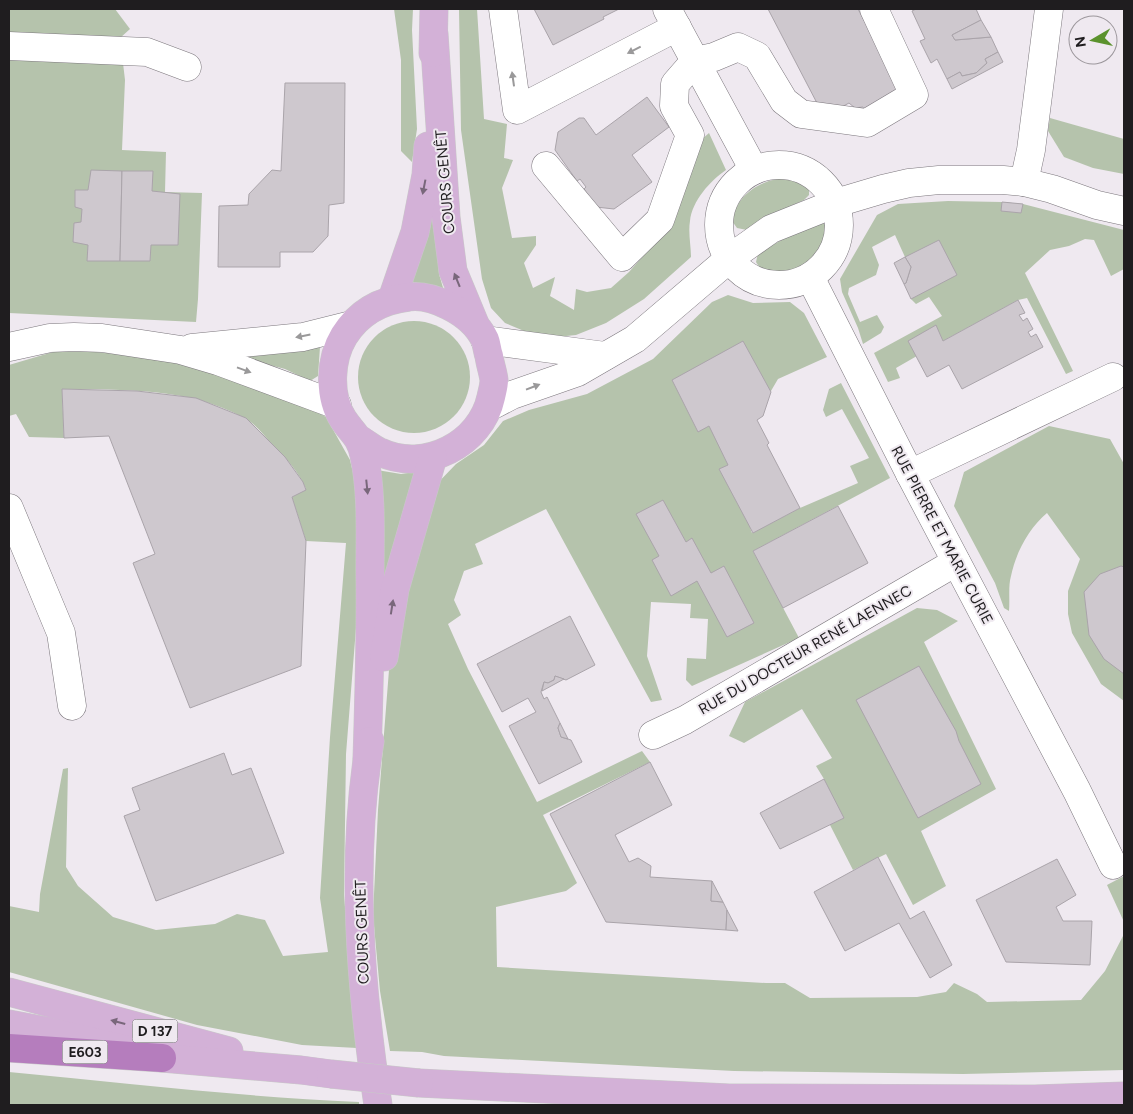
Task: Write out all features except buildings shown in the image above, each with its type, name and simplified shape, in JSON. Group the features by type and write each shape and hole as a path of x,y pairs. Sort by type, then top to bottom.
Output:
{"highway":[{"name":"E603","path":"9,1048 162,1058"}],"main road":[{"name":"COURS GENÊT","path":"392,299 415,232 426,175 434,21"},
{"name":"COURS GENÊT","path":"434,21 446,217 453,270 480,333"},
{"path":"415,296 438,300 458,310 480,333 494,382 489,407 476,429 457,447 433,457 406,459 381,453 359,439 343,419 336,405 332,371 338,347 351,325 370,309 392,299 415,296"},
{"path":"359,439 364,455 370,511 371,629 367,759"},
{"path":"367,759 395,589 433,457"},
{"name":"COURS GENÊT","path":"367,759 360,821 359,894 362,971 369,1047 378,1105"},
{"name":"D 137","path":"9,992 301,1070"},
{"name":"D 137","path":"9,1024 162,1058 301,1070 419,1083 729,1098 1035,1099 1124,1096"}],"street":[{"path":"503,9 518,110 675,15 695,61 754,170"},
{"path":"546,166 622,257 660,220 690,134 674,106 675,84 695,61 714,57 738,47 757,56 784,101 801,114 867,123 914,95 874,9"},
{"path":"1024,182 1031,150 1048,9"},
{"path":"9,46 148,52 187,67"},
{"path":"772,165 790,166 808,172 823,183 836,203 839,233 834,251 824,265 810,277 792,284 772,285 753,279 737,268 730,258 720,233 720,214 726,196 738,181 754,170 772,165"},
{"path":"489,407 512,395 578,372 635,339 730,258 771,229 836,203 909,183 973,179 1024,182 1052,189 1097,206 1124,211"},
{"name":"RUE PIERRE ET MARIE CURIE","path":"810,277 910,474 1077,791 1113,865"},
{"path":"181,350 304,337 351,325"},
{"path":"480,333 605,356"},
{"path":"9,347 50,338 74,337 102,338 181,350 218,361 336,405"},
{"path":"910,474 1113,377"},
{"path":"9,508 61,633 72,706"},
{"name":"RUE DU DOCTEUR RENÉ LAENNEC","path":"653,735 685,720 956,562"}],"green space":[{"path":"9,9 115,9 130,29 120,38 125,80 122,150 166,152 165,192 202,193 196,322 9,313"},
{"path":"394,9 413,9 412,30 417,129 412,162 401,151 401,60"},
{"path":"459,9 477,9 484,119 507,124 504,158 513,160 502,188 512,238 536,236 536,245 524,263 533,288 555,277 550,296 574,310 576,289 587,292 611,288 629,272 675,220 701,140 709,133 726,170 708,186 694,206 689,225 691,257 644,299 606,323 576,335 556,337 524,331 505,323 491,308 482,279 461,130"},
{"path":"1050,118 1124,139 1124,174 1093,168 1064,157 1048,131"},
{"path":"788,177 806,183 809,188 809,195 804,200 747,230 737,228 732,221 739,203 745,196 769,181"},
{"path":"948,201 1023,204 1124,230 1124,269 1111,276 1094,240 1085,239 1069,246 1050,250 1025,273 1073,371 1066,374 1027,298 1018,300 896,368 900,378 888,382 874,353 942,316 929,297 916,304 911,299 905,257 895,235 872,247 879,265 876,275 849,288 848,294 860,322 877,315 884,327 881,333 863,344 842,292 840,279 877,215 898,204"},
{"path":"435,205 439,274 444,291 407,280"},
{"path":"822,221 830,235 827,243 809,264 778,276 763,273 756,262 758,253 807,226"},
{"path":"728,295 753,303 790,302 804,313 827,357 778,379 728,464 752,533 800,508 858,483 850,466 869,458 842,409 826,417 823,410 829,389 841,383 890,478 753,551 799,638 692,686 686,680 687,658 706,659 708,619 690,618 691,604 651,602 647,656 662,700 651,702 546,509 475,544 483,564 464,571 454,600 461,615 448,624 468,669 537,802 642,751 650,762 543,815 577,883 566,891 496,907 497,967 785,983 810,998 917,997 946,992 954,983 977,994 987,1002 1081,1000 1105,971 1124,934 1124,1070 963,1074 734,1071 444,1056 422,1052 390,1051 380,991 373,915 378,810 389,670 431,490 456,464 484,445 503,421 529,410 587,394 653,359 712,302"},
{"path":"414,321 436,325 454,337 466,355 470,377 466,399 454,417 436,429 414,433 392,429 374,417 362,399 358,377 362,355 374,337 392,325"},
{"path":"320,347 318,376 310,381 285,369 242,358 244,352"},
{"path":"63,349 151,357 275,388 326,417 350,460 362,510 359,590 346,754 344,895 357,1048 302,1045 197,1025 9,972 9,906 39,912 40,894 63,769 68,768 66,867 78,886 113,917 156,930 215,924 237,914 265,920 283,956 328,952 320,898 330,737 346,543 306,541 292,497 306,489 296,471 252,423 223,408 178,395 155,392 62,389 64,438 29,437 16,414 9,416 9,365"},
{"path":"1049,426 1110,439 1124,464 1124,701 1101,684 1072,633 1068,614 1068,591 1080,559 1047,513 1029,533 1016,558 1010,580 1009,611 1004,608 995,583 954,506 964,472"},
{"path":"377,470 401,474 415,472 387,585 379,584"},
{"path":"917,608 937,610 958,621 924,642 996,789 921,831 946,886 913,905 886,854 853,870 830,825 824,779 816,766 832,758 802,709 744,743 729,736 745,702"},
{"path":"1124,876 1124,922 1107,885"},
{"path":"9,1072 227,1093 359,1102 359,1105 9,1105"}]}
